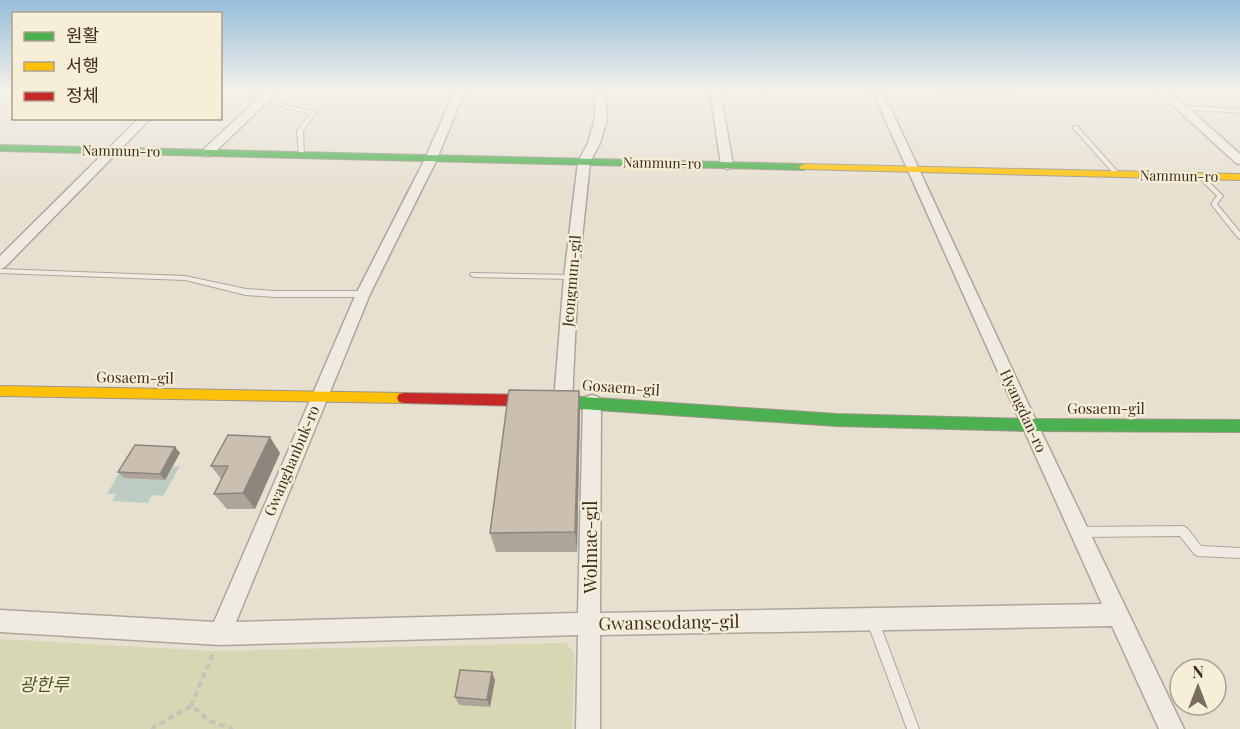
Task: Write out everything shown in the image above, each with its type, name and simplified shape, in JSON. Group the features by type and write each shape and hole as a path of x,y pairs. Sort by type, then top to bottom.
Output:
{"street":[{"path":"0,264 140,124"},
{"path":"207,153 238,124"},
{"name":"Gwanghanbuk-ro","path":"220,634 363,294 431,159 446,124"},
{"name":"Jeongmun-gil","path":"563,401 571,277 584,162 594,143 600,124"},
{"path":"720,124 727,165"},
{"name":"Hyangdan-ro","path":"894,124 1029,425 1172,729"},
{"path":"1200,124 1240,160"},
{"name":"Nammun-ro","path":"0,148 1240,177"},
{"name":"Gosaem-gil","path":"0,391 563,401 837,420 1029,425 1240,426"},
{"name":"Wolmae-gil","path":"588,729 592,402"},
{"name":"Gwanseodang-gil","path":"220,634 590,624 1119,615"},
{"path":"0,621 220,634"}],"lane":[{"path":"302,155 300,131 305,124"},
{"name":"Nammun-ro","path":"1075,127 1117,174"},
{"path":"1200,176 1220,196 1214,204 1240,237"},
{"path":"0,271 185,278 246,292 275,294 363,294"},
{"path":"474,275 571,277"},
{"path":"1080,532 1182,531 1198,551 1240,553"},
{"path":"872,619 913,729"}],"path":[{"path":"151,729 191,706 220,634"},
{"path":"191,706 210,721 233,729"}],"green space":[{"name":"광한루","path":"0,639 213,651 566,643 575,654 572,729 0,729"}],"shaded area":[{"path":"180,466 163,496 152,495 148,503 112,501 116,494 107,494 122,468 165,480 173,467"}],"building":[{"path":"509,390 579,391 575,532 490,533"},
{"path":"228,435 270,437 243,493 214,494 228,466 211,466"},
{"path":"135,445 175,447 160,474 118,472"},
{"path":"460,670 492,672 487,700 455,697"}],"traffic: fast":[{"path":"0,148 804,167"},
{"path":"552,401 837,420 1029,425 1240,426"}],"traffic: slow":[{"path":"804,167 1240,177"},
{"path":"0,391 404,398"}],"traffic: jam":[{"path":"404,398 552,401"}]}
